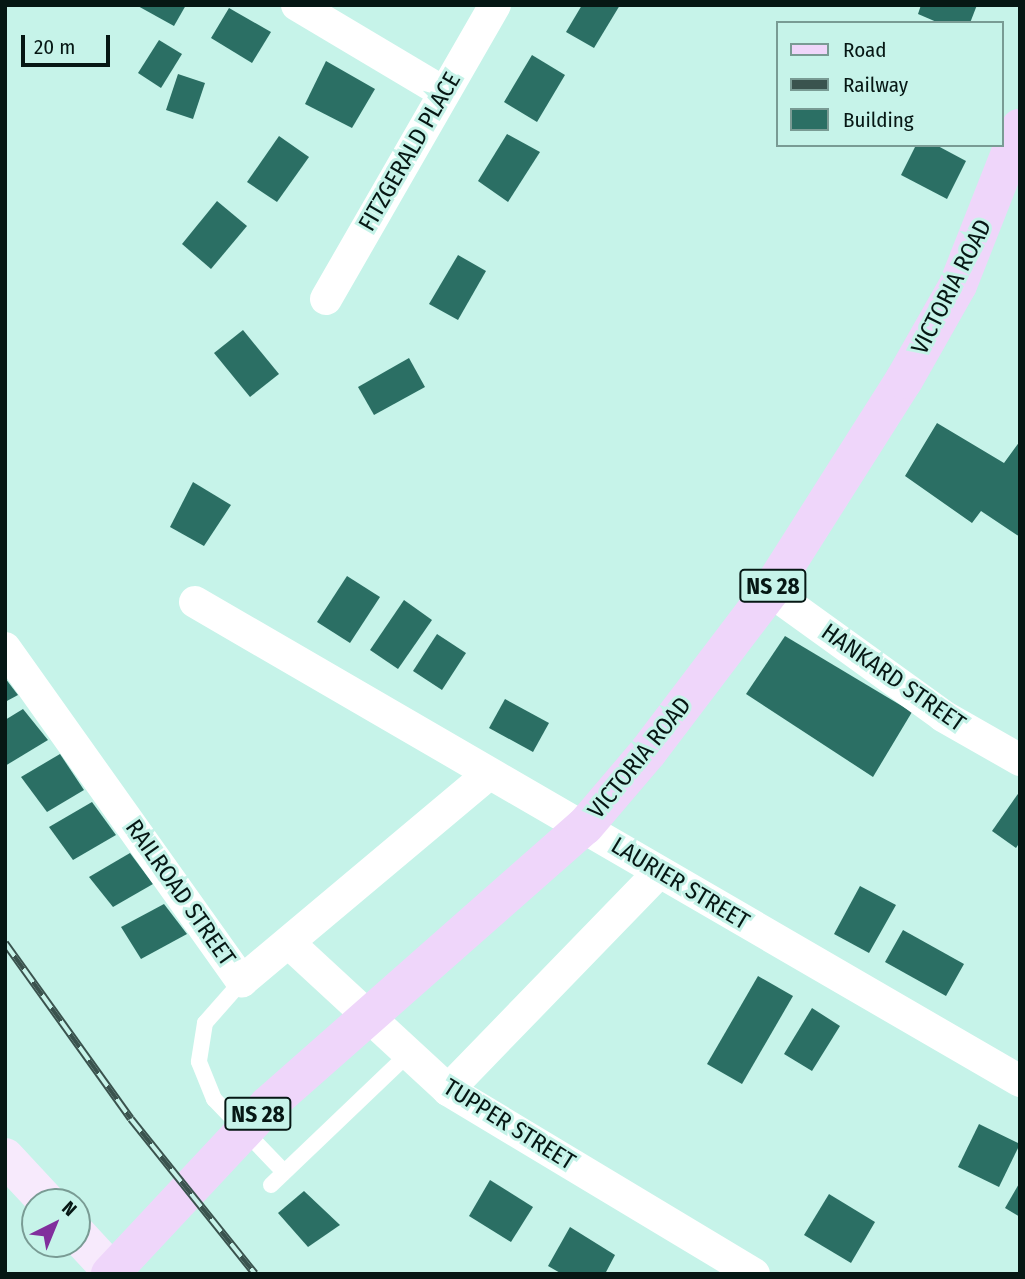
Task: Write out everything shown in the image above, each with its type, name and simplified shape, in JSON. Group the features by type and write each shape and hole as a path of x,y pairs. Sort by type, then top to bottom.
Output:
{"main road":[{"name":"VICTORIA ROAD","path":"112,1274 206,1165 419,968 585,826 769,591 958,285 1020,128"}],"street":[{"path":"297,5 443,92"},
{"name":"FITZGERALD PLACE","path":"326,299 495,5"},
{"name":"HANKARD STREET","path":"769,591 943,716 1020,760"},
{"name":"LAURIER STREET","path":"194,602 486,776 585,826 657,874 1020,1081"},
{"name":"RAILROAD STREET","path":"5,648 242,981 486,776"},
{"path":"448,1090 657,874"},
{"name":"TUPPER STREET","path":"289,944 405,1057 448,1090 754,1274"},
{"path":"5,1157 34,1188"},
{"path":"91,1250 112,1274"}],"lane":[{"path":"242,981 205,1023 199,1062 214,1099 284,1172"},
{"path":"271,1185 405,1057"}],"building":[{"path":"136,5 186,5 174,26"},
{"path":"582,5 620,5 594,48 566,32"},
{"path":"921,5 977,5 971,21 934,21 918,14"},
{"path":"229,8 271,32 252,63 211,38"},
{"path":"159,40 182,54 161,88 138,73"},
{"path":"532,55 565,75 537,122 504,102"},
{"path":"326,61 375,89 352,128 305,104"},
{"path":"178,74 205,83 193,119 166,110"},
{"path":"507,134 540,152 508,202 478,181"},
{"path":"279,136 309,157 277,202 247,182"},
{"path":"915,147 940,147 966,161 947,199 901,175"},
{"path":"217,201 247,226 211,269 182,244"},
{"path":"458,255 486,271 458,320 429,304"},
{"path":"243,330 279,374 250,397 214,353"},
{"path":"409,358 425,387 374,415 358,387"},
{"path":"937,423 1004,463 1020,441 1020,537 981,511 972,523 905,476"},
{"path":"193,482 231,505 204,546 170,527"},
{"path":"347,576 380,597 350,643 317,622"},
{"path":"404,600 432,620 398,669 370,650"},
{"path":"437,634 466,653 442,690 413,671"},
{"path":"785,636 912,712 873,777 746,694"},
{"path":"5,678 18,695 5,702"},
{"path":"505,699 549,723 533,752 489,728"},
{"path":"23,709 48,740 5,766 5,720"},
{"path":"60,754 84,790 47,812 21,777"},
{"path":"1020,791 1020,842 1016,848 992,831"},
{"path":"92,802 116,835 73,860 49,827"},
{"path":"130,853 153,884 113,907 89,877"},
{"path":"860,886 896,905 869,953 834,934"},
{"path":"164,904 187,934 141,959 121,927"},
{"path":"903,930 964,964 946,996 885,962"},
{"path":"758,976 793,996 742,1084 707,1064"},
{"path":"812,1008 840,1026 812,1071 784,1054"},
{"path":"979,1124 1020,1144 999,1187 958,1167"},
{"path":"490,1180 533,1207 511,1242 469,1216"},
{"path":"1020,1182 1020,1217 1005,1208"},
{"path":"304,1191 340,1225 308,1247 278,1213"},
{"path":"829,1194 875,1222 851,1263 804,1235"},
{"path":"570,1227 615,1255 605,1274 562,1274 548,1266"}],"railway":[{"path":"5,943 131,1119 255,1274"}]}
